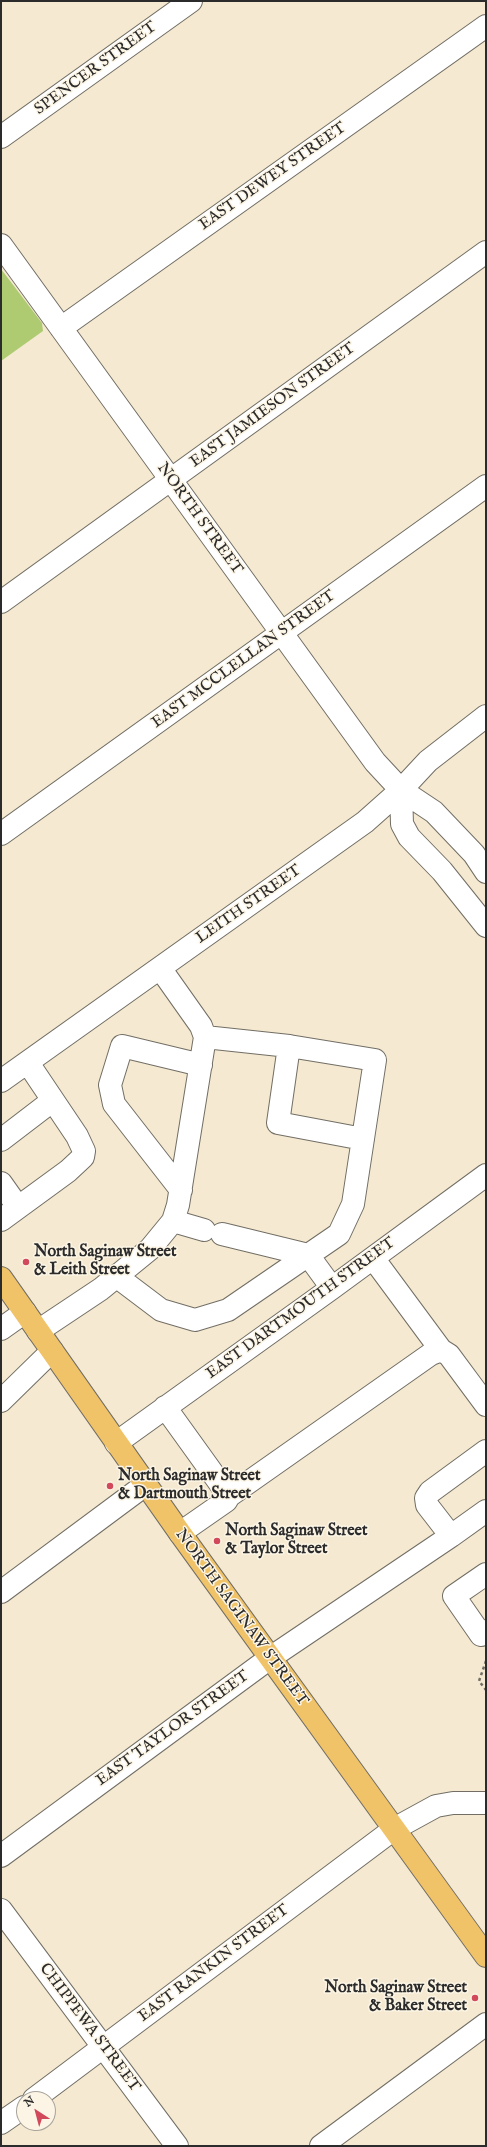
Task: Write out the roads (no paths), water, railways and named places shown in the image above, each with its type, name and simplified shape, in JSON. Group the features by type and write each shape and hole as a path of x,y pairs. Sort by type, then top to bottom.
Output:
{"main road":[{"name":"NORTH SAGINAW STREET","path":"1,1278 145,1485 486,1956"}],"street":[{"name":"SPENCER STREET","path":"1,137 191,1"},
{"name":"EAST DEWEY STREET","path":"60,328 486,26"},
{"name":"NORTH STREET","path":"1,245 375,762 401,790 434,812 474,854 486,872"},
{"name":"EAST JAMIESON STREET","path":"1,602 486,252"},
{"name":"EAST MCCLELLAN STREET","path":"1,834 486,486"},
{"name":"LEITH STREET","path":"1,1081 366,822 401,790 428,761 486,716"},
{"path":"401,790 402,824 409,837 442,871 486,926"},
{"path":"38,1330 101,1288 150,1249 173,1221 181,1190 205,1037 201,1026 160,968"},
{"path":"116,1276 161,1310 195,1320 228,1310 339,1234 349,1215 353,1204 375,1060 289,1046 205,1037"},
{"path":"181,1190 114,1104 110,1085 122,1046 201,1065"},
{"path":"289,1046 278,1122 363,1139"},
{"path":"1,1183 9,1214 68,1171 83,1157 84,1151 77,1136 28,1063"},
{"path":"1,1140 52,1100"},
{"name":"EAST DARTMOUTH STREET","path":"116,1443 486,1175"},
{"path":"173,1221 308,1255 332,1288"},
{"path":"373,1258 441,1350 448,1355 486,1404"},
{"path":"1,1329 24,1312"},
{"path":"180,1533 226,1501 229,1496 430,1354 441,1350"},
{"path":"4,1395 52,1351"},
{"path":"165,1407 229,1496"},
{"path":"451,1536 428,1505 426,1498 430,1492 486,1451"},
{"path":"1,1592 145,1485"},
{"name":"EAST TAYLOR STREET","path":"1,1856 270,1658 486,1511"},
{"path":"486,1574 454,1596 481,1635 486,1631"},
{"name":"EAST RANKIN STREET","path":"45,2091 394,1829 436,1806 453,1803 486,1803"},
{"name":"CHIPPEWA STREET","path":"1,1910 177,2146"},
{"path":"321,2146 486,2024"},
{"path":"1,2124 16,2112"}],"place":[{"name":"North Saginaw Street & Leith Street","path":"26,1262"},
{"name":"North Saginaw Street & Dartmouth Street","path":"110,1486"},
{"name":"North Saginaw Street & Taylor Street","path":"217,1541"},
{"name":"North Saginaw Street & Baker Street","path":"475,1998"}]}
